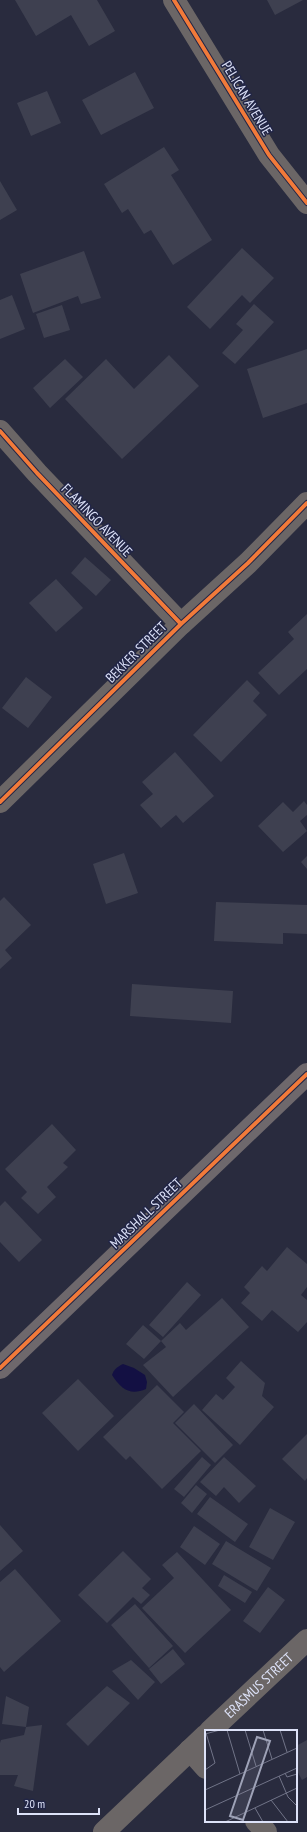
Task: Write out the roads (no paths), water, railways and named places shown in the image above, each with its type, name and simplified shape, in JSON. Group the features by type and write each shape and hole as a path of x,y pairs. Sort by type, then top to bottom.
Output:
{"street":[{"name":"PELICAN AVENUE","path":"174,0 269,155 307,203"},
{"name":"FLAMINGO AVENUE","path":"0,431 37,473 181,624"},
{"name":"BEKKER STREET","path":"0,802 181,624 248,564 307,504"},
{"name":"MARSHALL STREET","path":"0,1368 307,1074"},
{"name":"ERASMUS STREET","path":"211,1730 307,1640"},
{"path":"104,1832 205,1736"},
{"path":"190,1750 205,1767"},
{"path":"257,1822 266,1832"}]}
